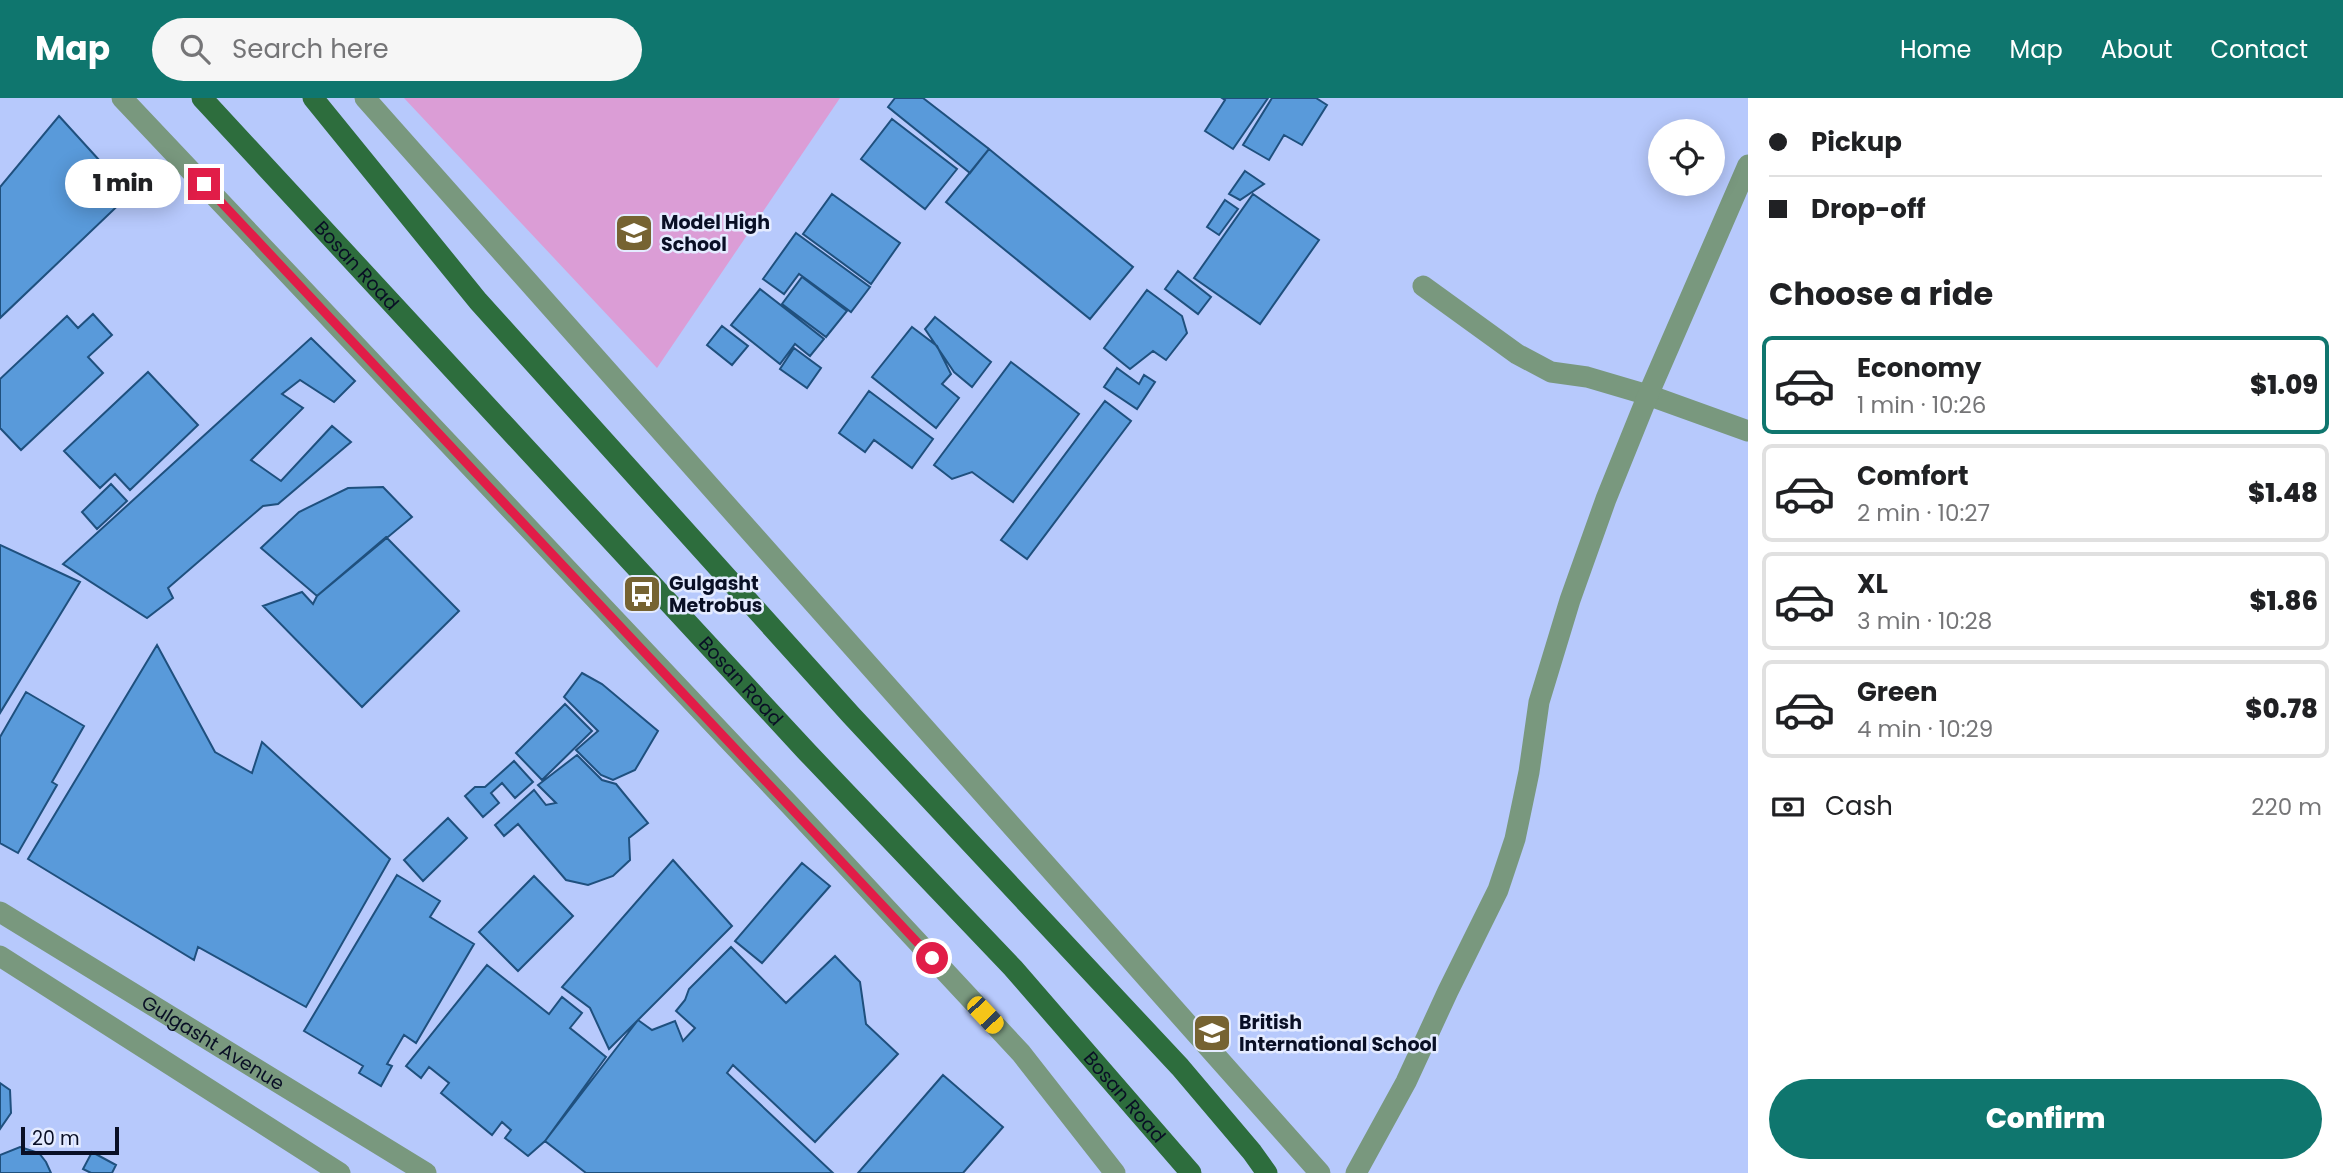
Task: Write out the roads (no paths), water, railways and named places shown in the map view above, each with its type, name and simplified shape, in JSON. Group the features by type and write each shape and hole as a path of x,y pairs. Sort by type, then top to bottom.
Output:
{"main road":[{"name":"Bosan Road","path":"202,98 807,752 1013,968 1191,1173"},
{"path":"313,98 478,301 851,715 1180,1067 1267,1173"}],"street":[{"path":"122,98 781,795 1011,1043 1115,1173"},
{"path":"365,98 1320,1173"},
{"path":"1356,1173 1406,1082 1498,890 1516,839 1539,702 1606,499 1707,255 1748,165"},
{"path":"1423,286 1517,354 1551,372 1587,377 1648,395 1748,431"},
{"name":"Gulgasht Avenue","path":"0,912 426,1173"},
{"name":"Gulgasht Avenue","path":"0,956 341,1173"}],"place":[{"name":"Model High School","path":"634,233"},
{"name":"Gulgasht Metrobus","path":"642,594"},
{"name":"British International School","path":"1212,1033"}]}
